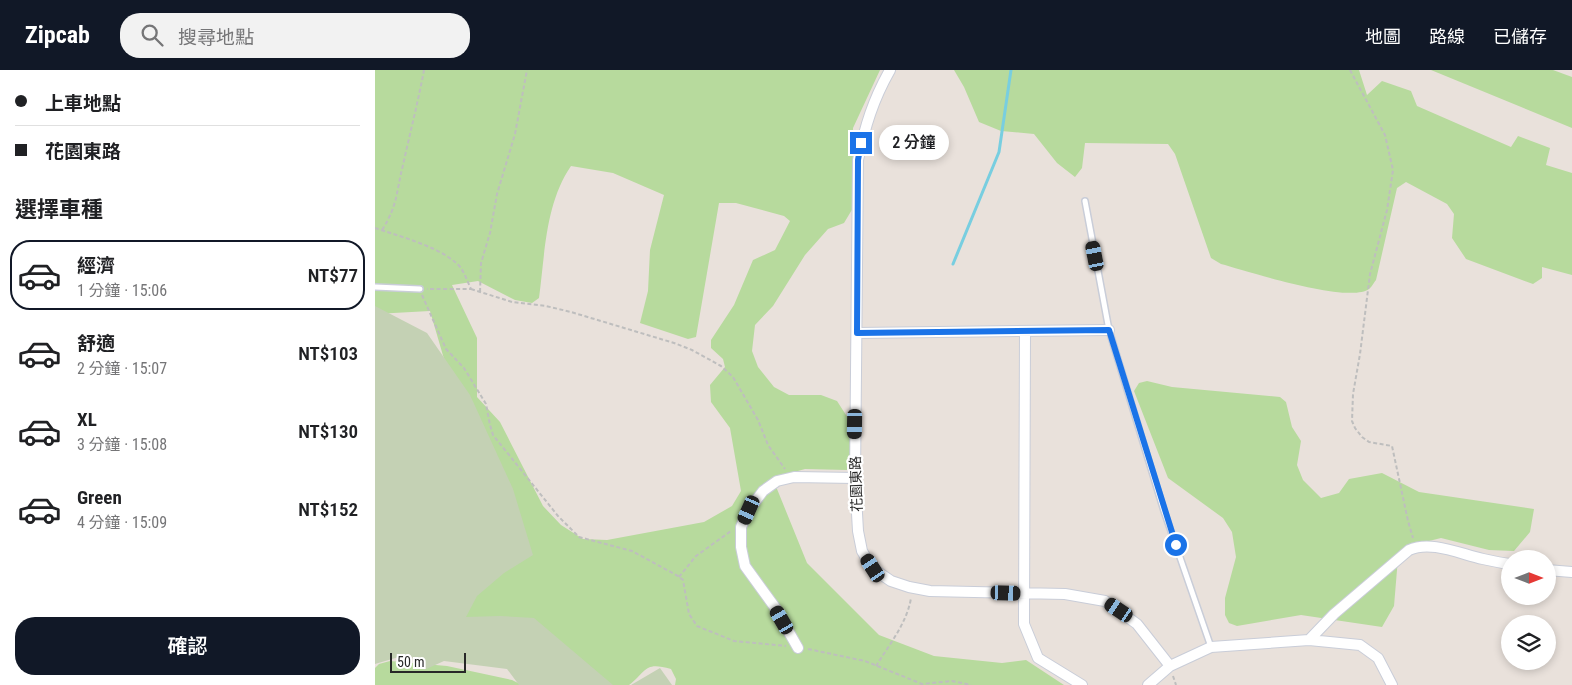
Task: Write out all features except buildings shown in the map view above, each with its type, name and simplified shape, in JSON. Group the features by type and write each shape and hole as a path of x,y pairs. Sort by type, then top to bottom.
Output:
{"street":[{"name":"花園東路","path":"890,70 875,97 867,119 858,160 855,478 858,532 862,551 873,568 891,581 913,588 930,591 1065,594 1105,601 1137,624 1170,666"},
{"path":"857,333 1109,330"},
{"path":"1025,332 1025,624 1037,658 1082,685"},
{"path":"798,648 774,606 745,566 741,547 741,527 749,510 763,491 777,481 794,477 855,478"},
{"path":"1309,640 1334,614 1409,550 1416,547 1434,547 1501,563"},
{"path":"1556,571 1572,572"},
{"path":"1148,685 1170,666 1211,647 1309,640 1360,645 1378,658 1392,685"}],"lane":[{"path":"1085,201 1109,330 1164,511 1211,647"},
{"path":"375,287 419,289"}],"path":[{"path":"382,230 391,216 398,196 400,175 424,70"},
{"path":"480,292 481,262 490,233 497,194 515,134 527,70"},
{"path":"1350,70 1385,135 1393,170 1387,210 1370,274 1353,394 1352,421 1362,437 1369,442 1392,446 1408,521 1416,547"},
{"path":"375,228 436,251 457,262 471,289"},
{"path":"794,477 782,466 768,445 757,420 733,377 721,366 692,350 674,342 571,312 546,306 513,302 471,289 419,289 446,349 465,368 486,404 493,435 558,516 579,537 632,551 683,580 685,600 689,614 697,626 734,641 798,648 860,660 899,673 922,684 952,681 971,685"},
{"path":"679,577 696,556 734,529 741,527"},
{"path":"876,666 909,609 913,588"}],"green space":[{"path":"375,70 880,70 853,128 853,208 844,223 828,229 805,255 773,306 755,325 752,351 758,367 774,387 789,395 821,395 837,401 855,429 847,470 805,469 780,476 775,484 807,563 879,635 934,656 1002,663 1026,660 1064,685 675,685 676,679 671,669 656,666 647,669 629,685 576,685 466,619 462,595 456,400 430,311 375,314","holes":["571,166 613,173 664,195 650,250 648,291 640,323 688,339 696,337 719,203 736,203 784,216 790,221 775,250 753,260 734,305 711,340 711,348 723,359 725,367 710,385 711,402 730,428 741,491 732,506 704,522 607,540 583,539 561,525 543,506 500,422 477,397 477,338 452,285 478,281 515,300 532,303 539,298 547,230 551,213 562,181"]},
{"path":"954,70 1359,70 1367,95 1382,81 1411,91 1417,106 1511,147 1518,136 1550,148 1546,165 1572,173 1572,275 1542,267 1542,278 1533,284 1466,259 1452,238 1454,214 1447,204 1406,182 1397,188 1376,280 1369,289 1358,293 1320,290 1221,264 1211,258 1175,154 1168,144 1085,143 1082,168 1075,177 1057,163 1034,134 1001,131 979,122 964,87"},
{"path":"1431,70 1553,70 1572,77 1572,128"},
{"path":"375,306 427,333 470,395 513,489 533,555 504,573 477,596 466,617 534,618 613,685 519,685 507,669 444,661 424,670 409,654 375,664"},
{"path":"1147,381 1172,387 1280,397 1286,402 1292,427 1301,441 1297,465 1303,480 1321,498 1339,493 1349,479 1382,473 1419,492 1534,509 1530,532 1515,550 1489,550 1441,538 1409,546 1398,558 1394,606 1382,627 1301,615 1237,626 1229,623 1225,615 1225,598 1236,557 1232,532 1223,518 1168,478 1134,391 1139,383"},
{"path":"390,661 447,666 512,680 522,685 375,685 375,668 379,664"},
{"path":"660,668 672,685 631,685"}],"waterway":[{"path":"953,264 999,152 1011,70"}],"route":[{"path":"861,143 858,160 857,333 1109,330 1176,545"}]}
